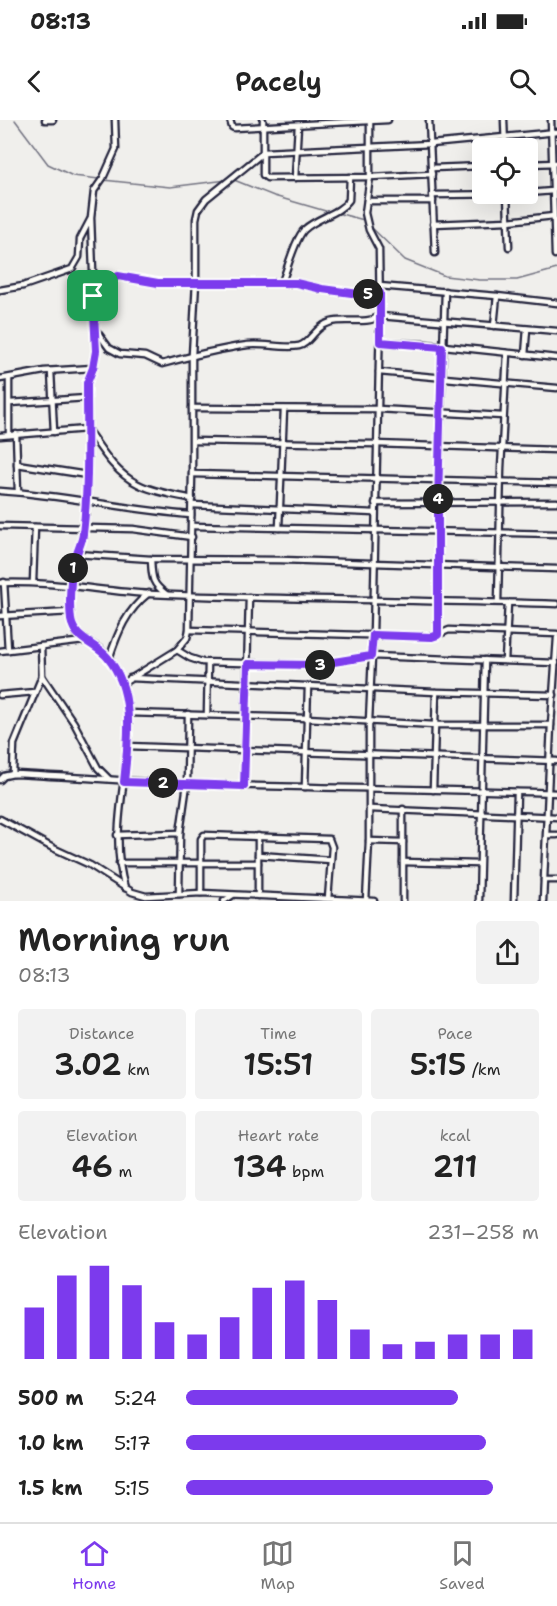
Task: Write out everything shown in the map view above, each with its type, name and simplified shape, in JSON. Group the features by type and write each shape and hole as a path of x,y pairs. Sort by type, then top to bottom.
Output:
{"street":[{"path":"45,120 53,120"},
{"path":"115,120 116,149 103,178 94,191 91,218 96,351 87,383 86,500 82,537 76,554 71,612 76,632 84,641 99,648 109,658 126,696 128,747 117,835 119,863 125,888"},
{"path":"230,120 234,128 388,120"},
{"path":"263,120 264,177 370,177 472,167"},
{"path":"429,120 435,253"},
{"path":"504,120 505,137"},
{"path":"551,120 555,163 553,191 555,255"},
{"path":"366,901 380,342 379,249 366,222 370,177 370,121"},
{"path":"295,178 298,125"},
{"path":"122,684 177,650 187,638 189,630 192,537 192,355 198,210 206,199 264,152 431,144 554,133"},
{"path":"538,164 555,163"},
{"path":"282,282 297,239 303,230 339,210 349,200 350,177"},
{"path":"538,192 553,191"},
{"path":"367,201 472,196"},
{"path":"507,204 509,248"},
{"path":"434,224 508,221 554,216"},
{"path":"0,290 23,286 72,269 79,257 80,239 91,218"},
{"path":"93,296 106,283 118,276 158,283 282,282 359,294 380,293"},
{"path":"379,286 557,303"},
{"path":"438,635 438,503 445,291"},
{"path":"494,326 496,296"},
{"path":"95,329 109,348 120,354 151,357 162,364 192,355 248,345 297,347 307,342 310,335 322,325 350,319 370,320 380,316 557,331"},
{"path":"525,355 527,329"},
{"path":"380,342 557,358"},
{"path":"498,602 500,482 507,353"},
{"path":"0,379 51,371 93,368"},
{"path":"51,371 54,432"},
{"path":"379,372 557,388"},
{"path":"9,378 9,435"},
{"path":"10,403 87,398"},
{"path":"192,408 378,409 503,416"},
{"path":"279,528 284,409"},
{"path":"0,436 87,429"},
{"path":"87,429 109,459 130,480 192,502 375,513"},
{"path":"16,434 18,492"},
{"path":"193,441 557,450"},
{"path":"17,464 87,474"},
{"path":"192,474 557,483"},
{"path":"0,490 191,515"},
{"path":"375,503 557,502"},
{"path":"0,526 133,529 192,537"},
{"path":"192,526 557,534"},
{"path":"33,582 35,527"},
{"path":"76,554 151,559 557,569"},
{"path":"151,559 153,582 166,594"},
{"path":"8,650 3,616 2,582 33,582 189,595 557,604"},
{"path":"109,658 126,616 149,593"},
{"path":"244,786 249,597"},
{"path":"505,661 508,603"},
{"path":"3,616 71,612"},
{"path":"189,630 432,637 449,630 557,636 543,901"},
{"path":"0,651 84,641"},
{"path":"13,774 14,744 42,676 41,646"},
{"path":"177,650 190,658 208,663 315,665 371,656 556,663"},
{"path":"479,901 485,660"},
{"path":"207,715 208,663"},
{"path":"42,676 74,723 98,768 110,779"},
{"path":"130,678 484,694 554,695"},
{"path":"305,787 308,686"},
{"path":"0,695 35,692"},
{"path":"433,790 436,692"},
{"path":"128,713 307,718 435,725 551,725"},
{"path":"178,894 180,833 187,784 188,714"},
{"path":"128,747 306,751 557,761"},
{"path":"0,780 4,776 13,774 110,779 124,782 557,793"},
{"path":"514,901 516,792"},
{"path":"370,809 557,817"},
{"path":"403,901 404,810"},
{"path":"0,819 90,865 125,888 146,896 201,893 374,901"},
{"path":"117,835 180,833"},
{"path":"201,893 201,839 204,835 328,839 332,847 328,899"},
{"path":"547,835 557,836"},
{"path":"258,836 258,896"},
{"path":"369,842 403,842"},
{"path":"258,855 331,860"},
{"path":"403,862 479,864"},
{"path":"119,863 258,863"},
{"path":"544,880 557,880"},
{"path":"224,901 233,895"}],"waterway":[{"path":"15,120 48,164 73,176 99,179"},
{"path":"103,180 170,187 227,180"},
{"path":"234,180 274,196 329,212"},
{"path":"337,213 364,220"},
{"path":"370,226 405,260 445,276 480,280 517,280 557,269"}],"route":[{"path":"118,276 158,283 282,282 359,294 380,293 380,342 442,347 438,503 438,635 432,637 373,635 371,656 336,663 291,666 248,664 244,786 124,782 128,747 126,696 109,658 99,648 84,641 76,632 72,622 74,563 82,537 86,500 87,383 96,351 93,296 111,279 118,276"}]}
